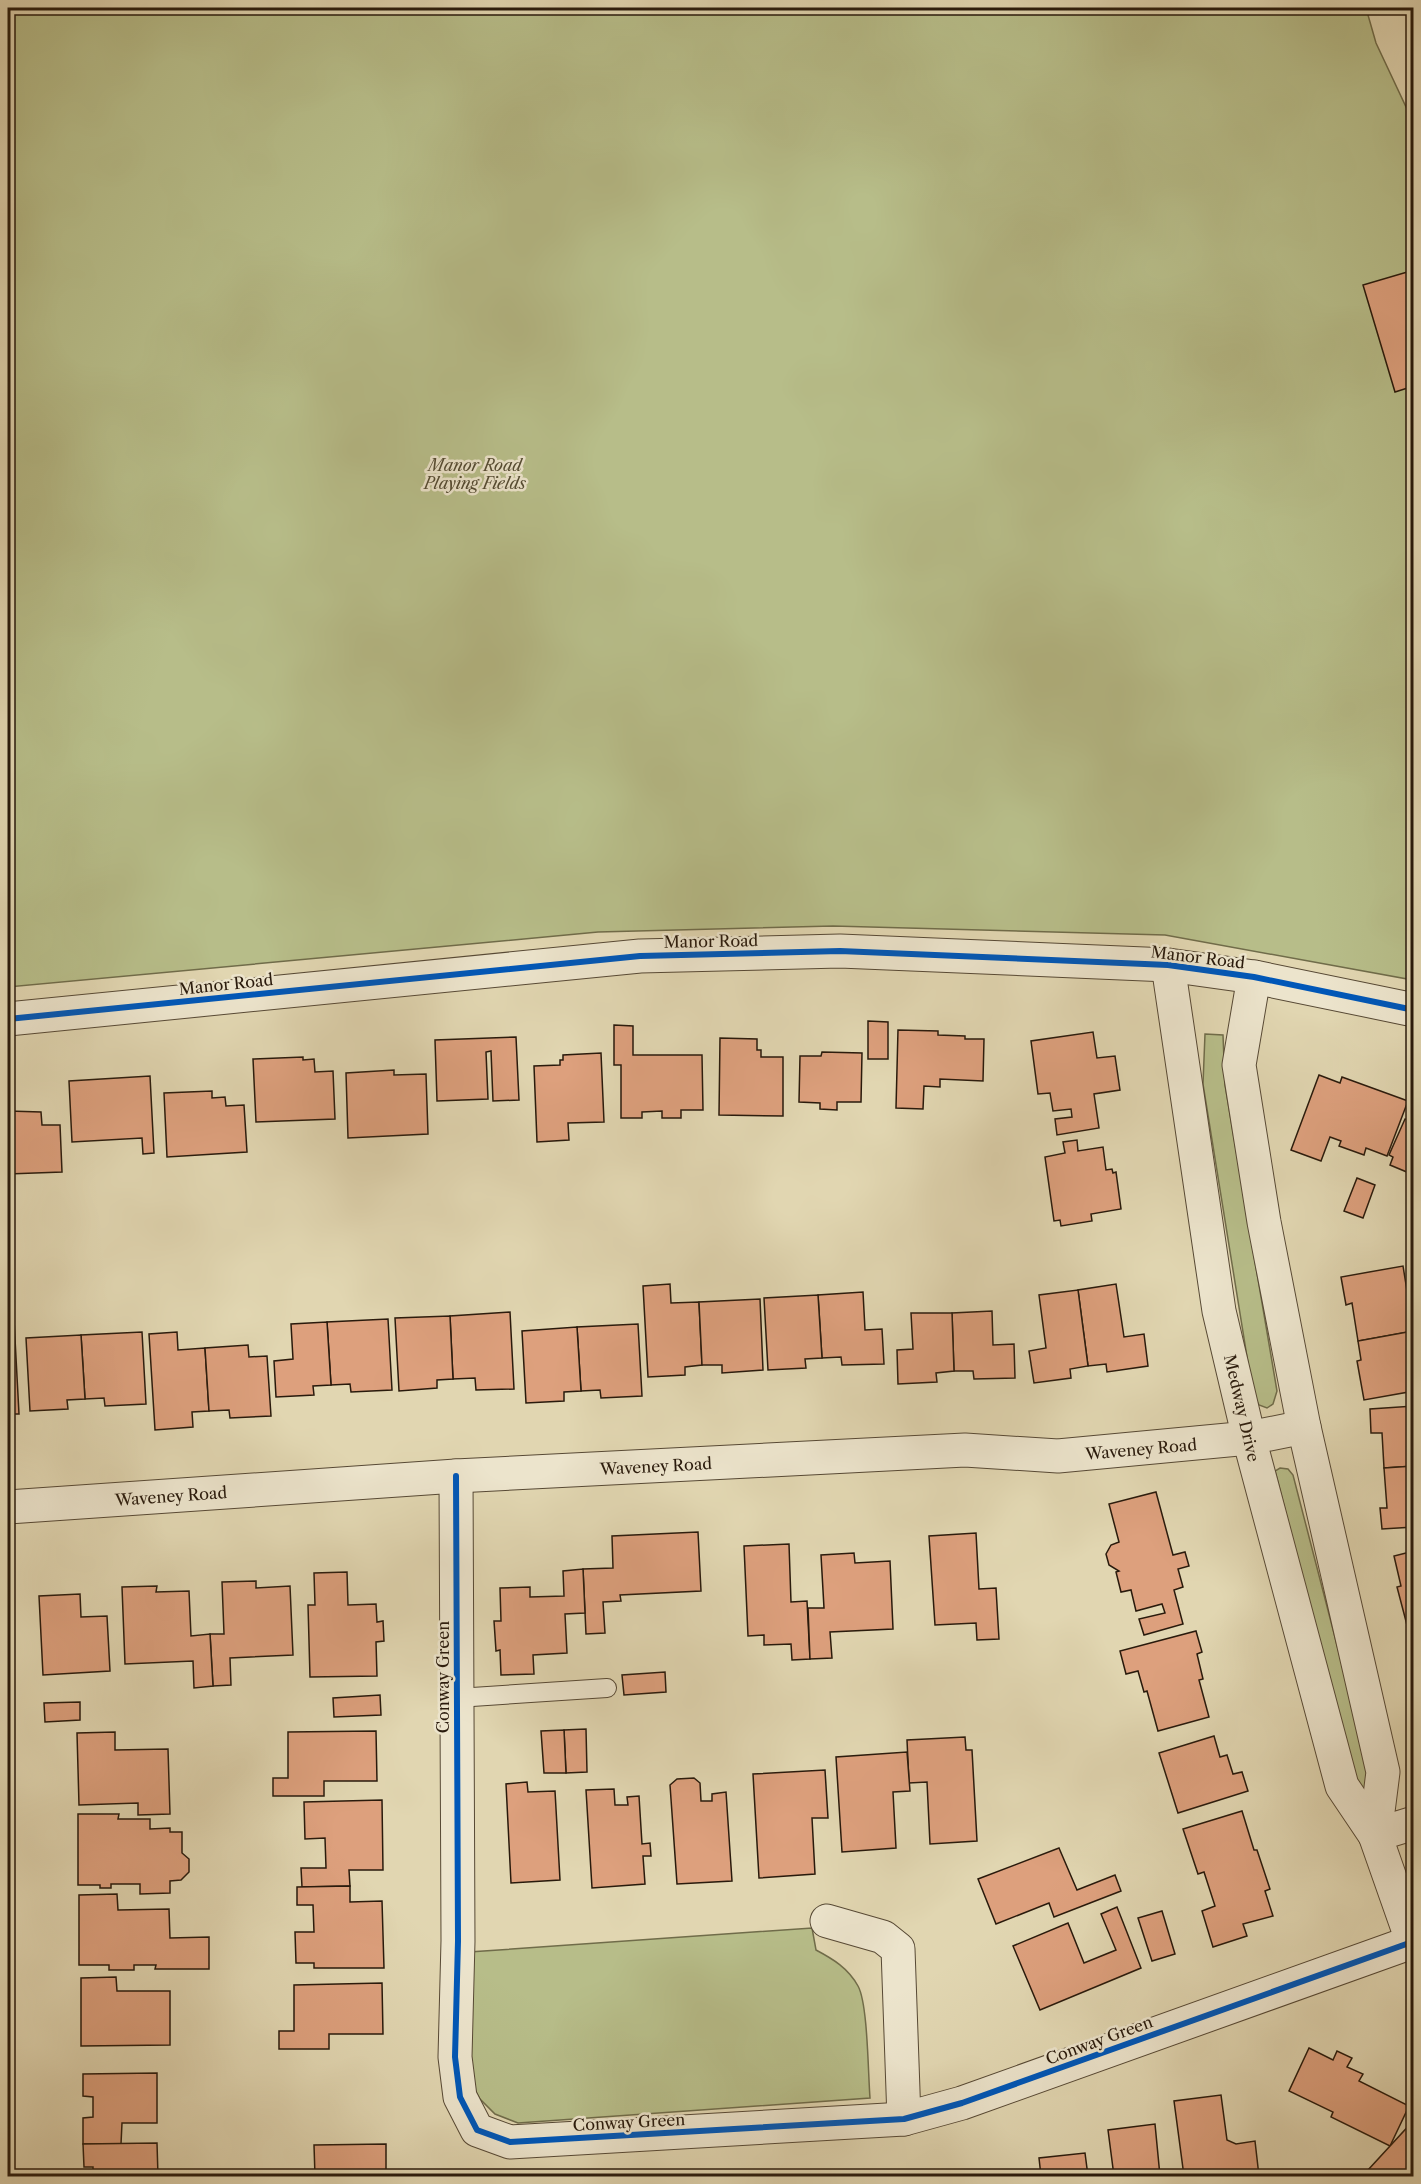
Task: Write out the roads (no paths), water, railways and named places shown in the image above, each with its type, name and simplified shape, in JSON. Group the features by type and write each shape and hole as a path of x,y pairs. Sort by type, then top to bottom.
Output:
{"street":[{"name":"Manor Road","path":"8,1019 640,956 840,951 1168,965 1254,977 1413,1010"},
{"name":"Medway Drive","path":"1168,965 1219,1311 1249,1438 1342,1786 1375,1835 1413,1944"},
{"name":"Medway Drive","path":"1254,977 1239,1065 1264,1221 1304,1427 1383,1772 1375,1835"},
{"name":"Waveney Road","path":"8,1507 456,1476 965,1450 1058,1456 1249,1438 1304,1427"},
{"name":"Conway Green","path":"456,1476 458,1941 455,2057 460,2097 477,2130 510,2142 904,2119 962,2103 1413,1944"},
{"path":"1375,1835 1413,1823"},
{"path":"827,1921 883,1937 898,1949 904,2119"}],"lane":[{"path":"457,1698 606,1688"}],"park label":[{"name":"Manor Road Playing Fields","path":"475,474"}]}
